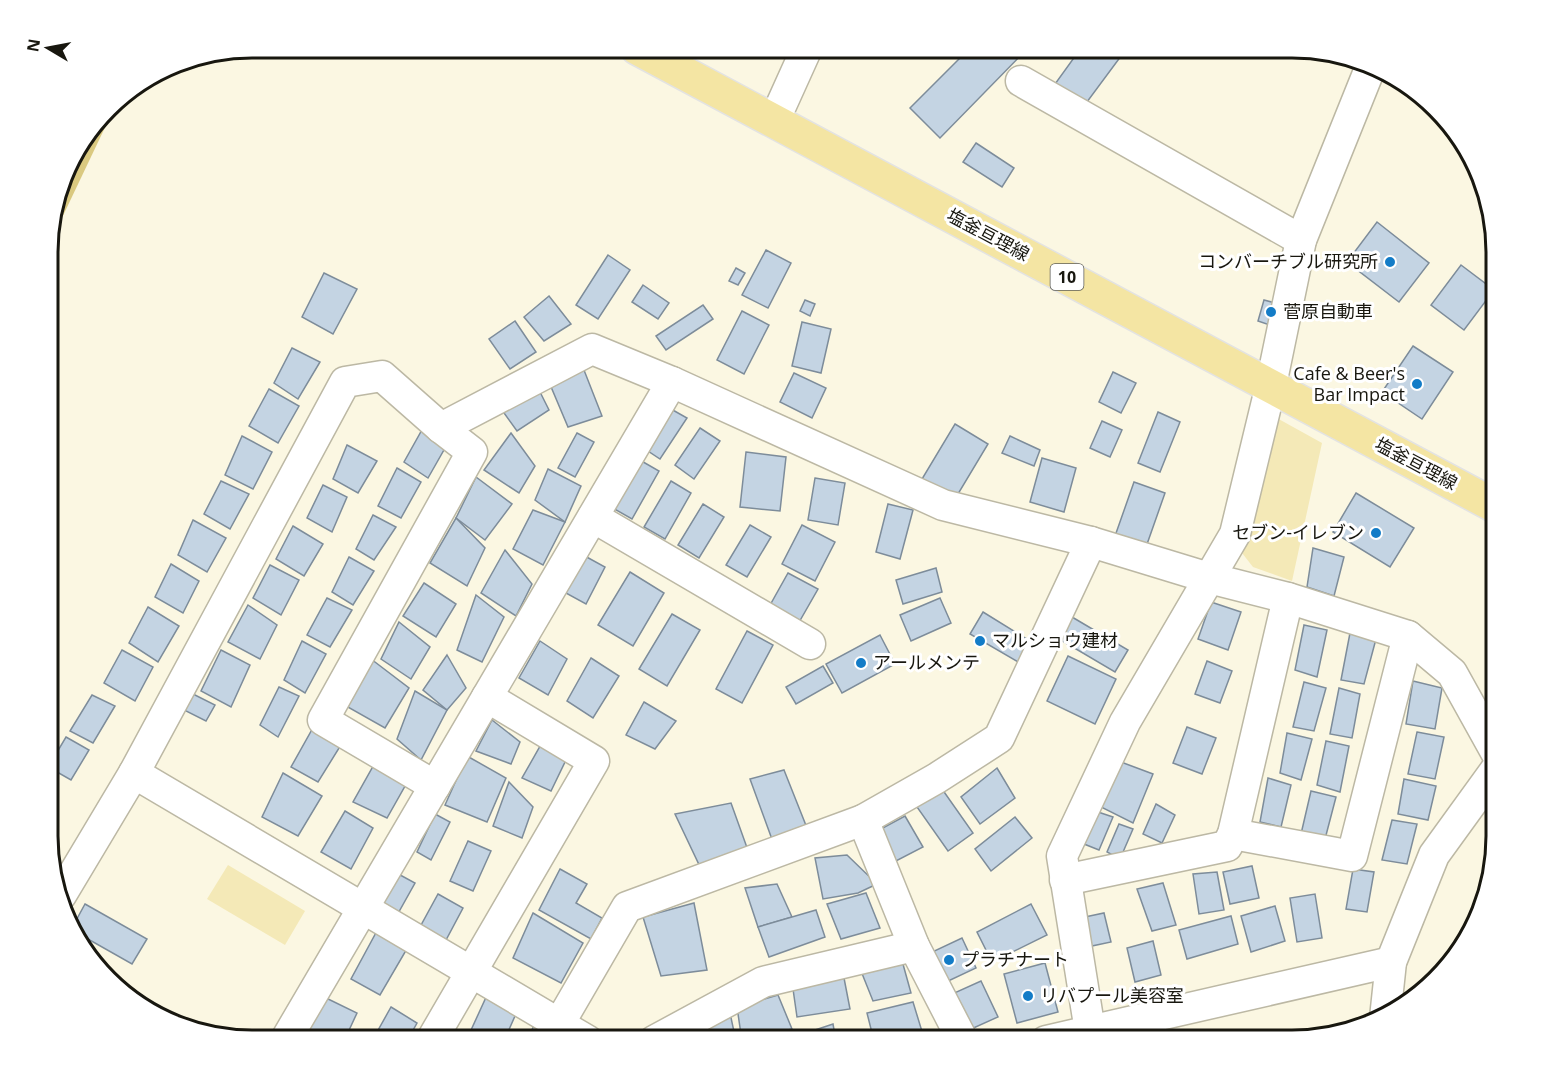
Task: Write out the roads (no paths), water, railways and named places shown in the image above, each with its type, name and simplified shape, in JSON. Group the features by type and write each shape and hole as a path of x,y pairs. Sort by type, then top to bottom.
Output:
{"main road":[{"name":"塩釜亘理線","path":"656,58 1486,501"}],"street":[{"path":"774,121 802,59"},
{"path":"1090,1030 1062,856 1125,722 1235,534 1271,386 1301,240 1368,74"},
{"path":"1021,81 1301,240"},
{"path":"441,428 592,349 672,382 943,505 1091,542 1209,578 1288,598 1408,636 1452,673 1486,734"},
{"path":"65,887 134,773 345,382 382,376 472,452 322,720 435,786"},
{"path":"291,1030 672,382"},
{"path":"593,517 810,644"},
{"path":"559,1024 627,907 863,820 937,778 999,738 1091,542"},
{"path":"1065,880 1227,846 1233,834 1288,598"},
{"path":"1233,834 1352,856 1408,636"},
{"path":"437,1030 594,760 487,697"},
{"path":"134,773 569,1030"},
{"path":"1386,1005 1391,962 1434,855 1486,783"},
{"path":"863,820 914,946 957,1030"},
{"path":"674,1030 763,982 914,946"},
{"path":"1094,1030 1391,962"}],"place":[{"name":"コンバーチブル研究所","path":"1390,262"},
{"name":"菅原自動車","path":"1271,312"},
{"name":"Cafe & Beer's Bar Impact","path":"1417,384"},
{"name":"セブン-イレブン","path":"1376,533"},
{"name":"マルショウ建材","path":"980,641"},
{"name":"アールメンテ","path":"861,663"},
{"name":"プラチナート","path":"949,960"},
{"name":"リバプール美容室","path":"1028,996"}]}
